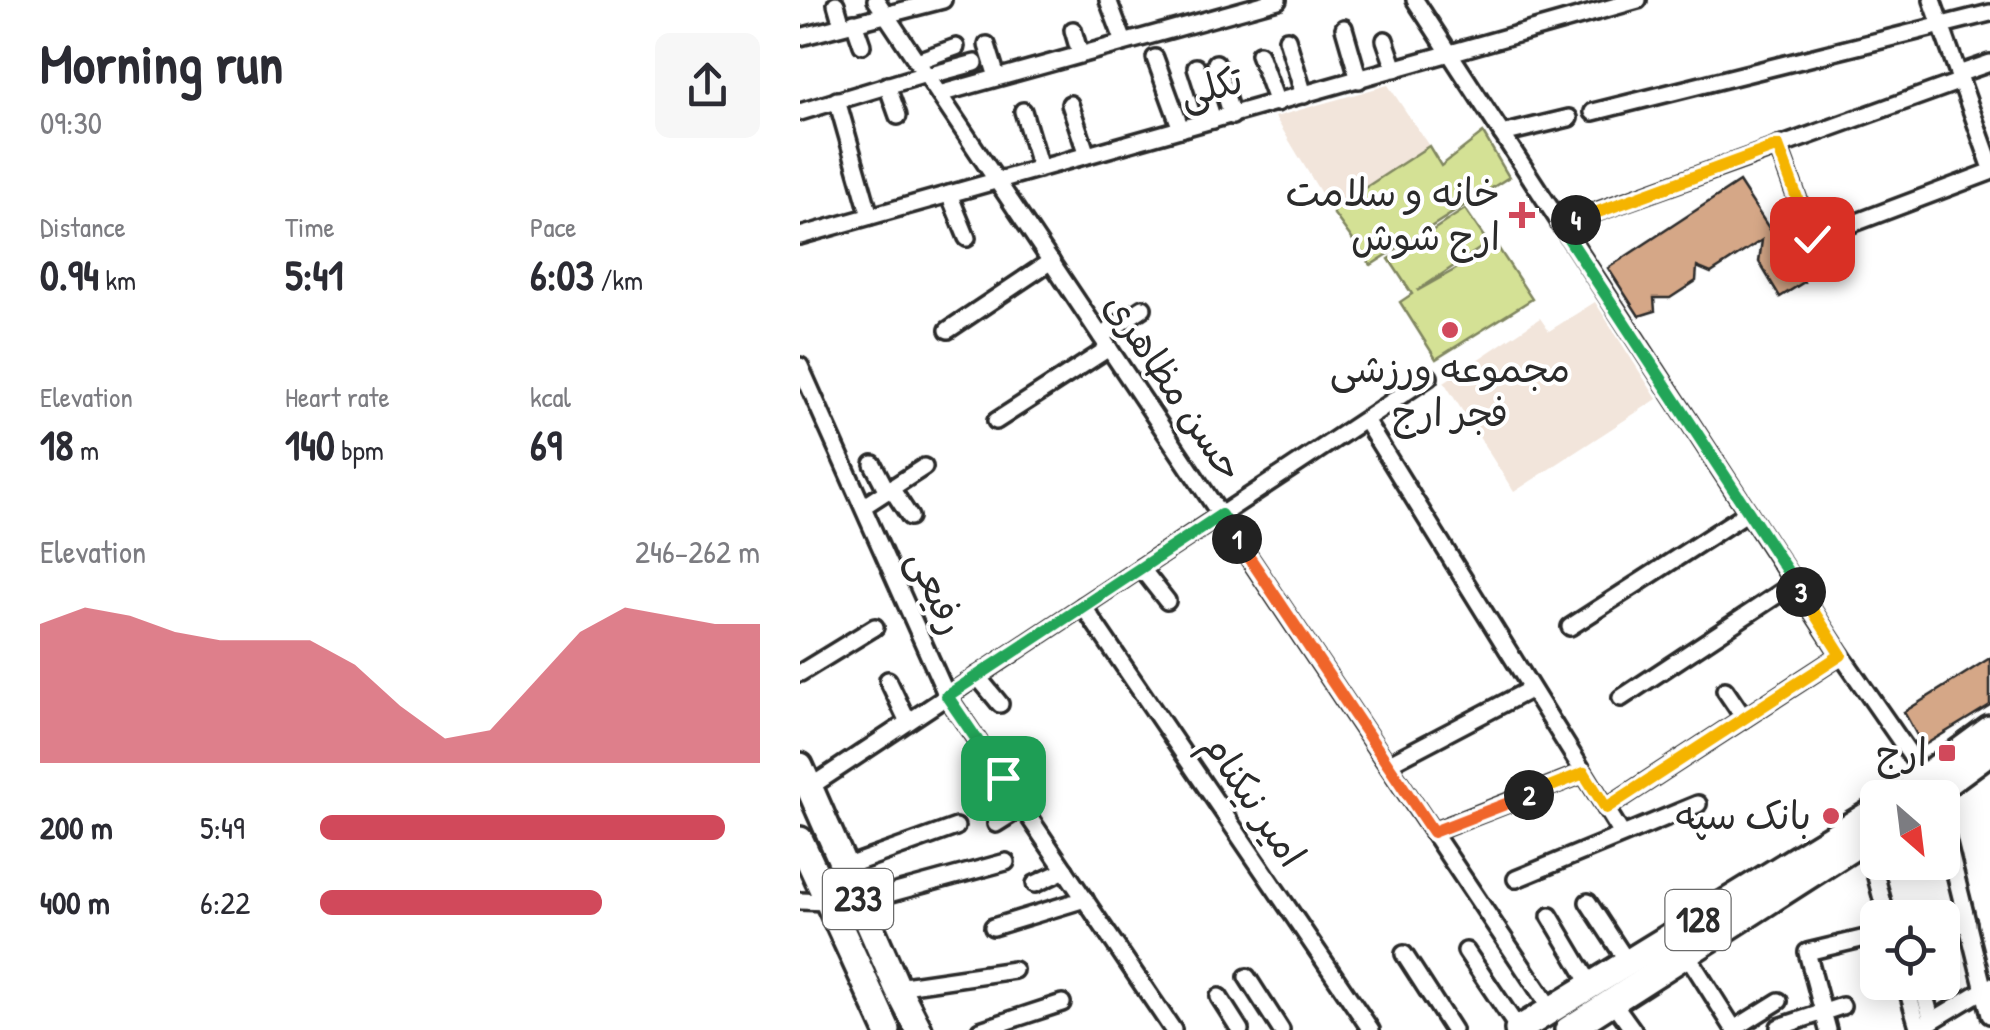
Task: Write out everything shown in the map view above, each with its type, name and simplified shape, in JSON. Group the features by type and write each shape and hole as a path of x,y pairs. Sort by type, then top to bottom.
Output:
{"main road":[{"path":"1941,780 1990,729"},
{"path":"1948,780 1990,752"},
{"name":"233","path":"805,776 919,1030"},
{"name":"128","path":"1569,1030 1628,962 1860,820"},
{"name":"233","path":"800,840 887,1030"},
{"name":"128","path":"1519,1030 1552,1009 1601,993 1686,953 1860,843"}],"street":[{"path":"800,37 848,24 881,7 943,0"},
{"path":"1108,0 1124,42"},
{"path":"939,94 1278,0"},
{"path":"1415,0 1924,780"},
{"name":"تکلی","path":"800,236 1638,0"},
{"path":"1932,0 1960,78 1982,116 1990,162"},
{"path":"836,4 862,45"},
{"name":"حسن مظاهری","path":"881,7 1552,1009"},
{"path":"1593,112 1990,13"},
{"path":"1344,28 1359,80"},
{"path":"824,30 830,48"},
{"path":"1073,30 1080,54"},
{"path":"1287,40 1304,94"},
{"path":"1385,40 1395,69"},
{"path":"987,46 997,77"},
{"path":"800,112 923,70 956,47"},
{"path":"1260,54 1277,103"},
{"path":"1154,58 1180,129"},
{"path":"1560,225 1960,78 1990,62"},
{"path":"923,70 974,63"},
{"path":"1216,63 1232,116"},
{"path":"1196,68 1213,120"},
{"path":"887,85 898,116"},
{"path":"838,100 870,216"},
{"path":"1070,104 1087,155"},
{"path":"1022,111 1040,168"},
{"path":"1502,134 1569,118"},
{"path":"1778,146 1812,239 1990,172"},
{"path":"949,194 967,238"},
{"path":"948,330 1051,261"},
{"path":"996,421 1105,342 1143,308"},
{"name":"رفیعی","path":"800,366 947,696 1173,1030"},
{"path":"805,776 908,722 1429,378"},
{"path":"1364,420 1622,834"},
{"path":"873,464 910,517"},
{"path":"864,506 924,468"},
{"path":"1570,626 1748,512"},
{"path":"1141,568 1167,602"},
{"path":"1621,698 1795,583"},
{"name":"امیر نیکنام","path":"1083,606 1371,1030"},
{"path":"800,673 874,627"},
{"path":"1606,808 1841,655"},
{"path":"977,676 1000,704"},
{"path":"888,680 908,722"},
{"path":"1388,764 1532,689"},
{"path":"1725,690 1744,718"},
{"path":"1433,832 1584,773"},
{"path":"970,795 1003,778"},
{"path":"1516,880 1698,804"},
{"path":"996,824 1023,808"},
{"path":"844,868 956,827"},
{"path":"859,902 1006,862"},
{"path":"1035,884 1065,870"},
{"path":"1957,880 1987,988 1990,1015"},
{"path":"994,928 1085,899"},
{"path":"800,901 828,902"},
{"path":"1588,902 1628,962"},
{"path":"1550,916 1601,993 1633,1030"},
{"path":"1960,925 1968,923"},
{"path":"1973,946 1990,938"},
{"path":"1828,1030 1807,952 1860,939"},
{"path":"1466,951 1519,1030"},
{"path":"1686,953 1734,1029 1779,1001"},
{"path":"1404,954 1453,1030"},
{"path":"897,987 1014,970"},
{"path":"1247,976 1281,1030"},
{"path":"1921,1027 1987,988"},
{"path":"1219,997 1240,1030"},
{"path":"1911,1000 1921,1027"},
{"path":"1921,1000 1921,1027"},
{"path":"980,1030 1062,1003"},
{"path":"1779,1027 1842,1006"}],"shaded area":[{"path":"1388,85 1429,146 1331,210 1275,117"},
{"path":"1595,302 1657,399 1514,492 1444,382 1540,318 1549,331"}],"green space":[{"path":"1483,133 1509,177 1371,265 1331,210 1429,146 1441,166"},
{"name":"مجموعه ورزشی فجر ارج","path":"1465,209 1488,243 1417,291 1497,246 1532,299 1436,359 1400,302 1412,294 1389,259"}],"building":[{"path":"1739,182 1804,282 1780,297 1759,262 1762,240 1711,273 1697,267 1696,281 1670,298 1654,298 1655,311 1639,316 1608,268"},
{"path":"1990,658 1990,705 1923,746 1904,712"}],"place":[{"name":"خانه و سلامت ارج شوش","path":"1522,215"},
{"name":"مجموعه ورزشی فجر ارج","path":"1450,330"},
{"name":"ارج","path":"1947,753"},
{"name":"بانک سپه","path":"1831,816"}],"route":[{"path":"1003,778 947,696 1221,515 1433,832 1584,773 1606,808 1841,655 1560,225 1778,146 1812,239"}]}
